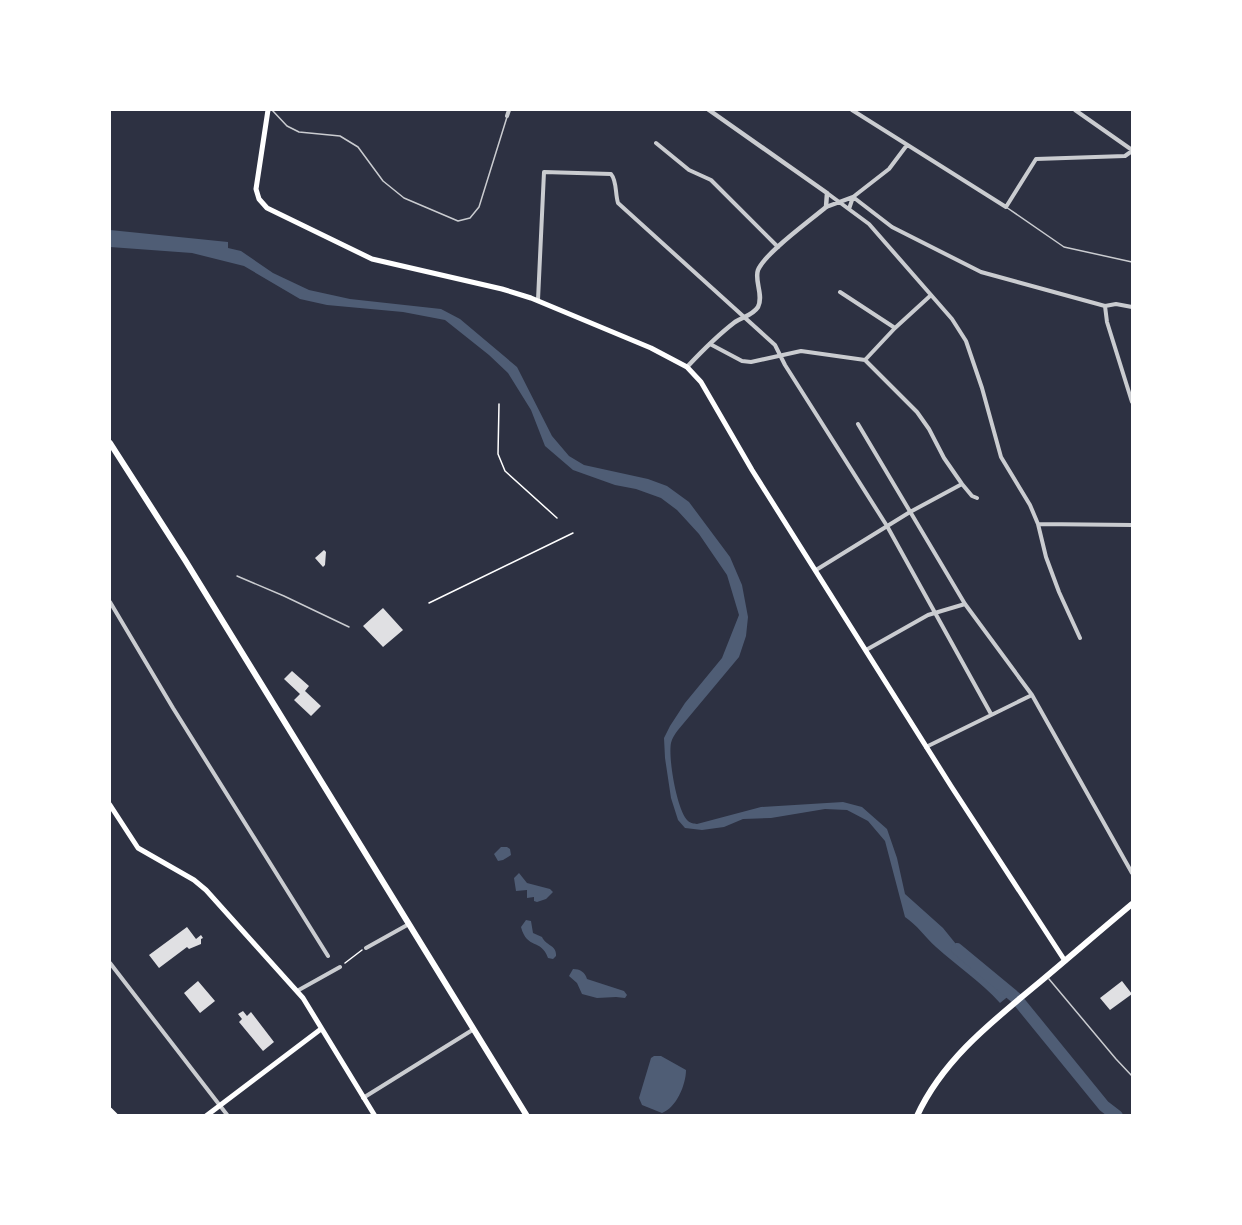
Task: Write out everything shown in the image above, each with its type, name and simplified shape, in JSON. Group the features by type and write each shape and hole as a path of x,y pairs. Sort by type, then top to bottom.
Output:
{"main road":[{"path":"270,110 256,189 259,199 267,208 372,260 502,289 538,300 651,348 687,367 701,382 746,460 926,747 1065,961"},
{"path":"110,443 410,923 527,1116"},
{"path":"110,805 138,848 194,880 206,890 297,991 375,1116"},
{"path":"917,1116 955,1058 1002,1014 1132,904"},
{"path":"206,1116 321,1029"},
{"path":"110,1110 116,1116"}],"street":[{"path":"507,116 509,110"},
{"path":"709,110 869,224 952,319 966,341 1001,457 1030,505 1038,524 1049,566 1080,638"},
{"path":"852,110 1006,207 1036,159 1125,156 1132,151 1075,110"},
{"path":"656,143 689,170 711,180 778,247"},
{"path":"687,367 710,344 743,318 751,315 757,308 760,302 757,274 759,267 778,247 826,207 853,197 889,169 907,145"},
{"path":"538,300 544,172 611,174 615,178 615,194 618,203 775,345 887,526 991,714"},
{"path":"826,207 827,193"},
{"path":"849,209 853,197"},
{"path":"853,197 892,227 981,272 1105,306 1116,304 1132,307"},
{"path":"840,292 896,327"},
{"path":"865,360 930,296"},
{"path":"1105,306 1107,322 1132,402"},
{"path":"710,344 742,362 801,351 865,360 917,412 962,484 972,496 977,498"},
{"path":"858,424 964,604 1032,695 1132,873"},
{"path":"816,570 910,512 962,484"},
{"path":"1038,524 1132,525"},
{"path":"110,602 173,708 328,956"},
{"path":"866,650 936,612 964,604"},
{"path":"926,747 1032,695"},
{"path":"366,948 410,923"},
{"path":"110,963 228,1116"},
{"path":"297,991 340,967"},
{"path":"363,1098 474,1029"}],"lane":[{"path":"270,110 287,126 299,132 340,136 358,147 383,181 404,198 458,221 470,218 479,207 507,116"},
{"path":"1006,207 1064,247 1132,262"},
{"path":"237,576 349,627"},
{"path":"1047,976 1132,1076"}],"path":[{"path":"499,404 498,454 505,471 557,518"},
{"path":"429,603 548,543 573,533"},
{"path":"340,967 366,948"}],"water":[{"path":"110,230 228,242 228,248 241,251 273,273 309,290 350,299 441,309 460,319 517,367 552,436 569,456 584,465 648,479 667,486 689,502 730,557 742,585 748,617 746,636 739,657 671,741 672,772 677,796 688,821 697,824 761,807 843,802 862,807 887,829 897,858 905,894 943,928 981,975 1003,988 1016,990 1000,1003 905,917 885,841 868,821 847,810 825,809 771,818 743,819 724,827 702,830 685,828 678,820 671,798 664,738 685,703 722,658 739,615 727,575 699,534 677,510 661,498 573,470 545,446 531,410 508,373 445,320 403,312 327,305 300,299 244,266 192,253 110,247"},
{"path":"501,847 510,849 511,855 498,861 494,854"},
{"path":"519,873 527,883 550,889 553,892 546,899 537,902 534,901 534,897 527,898 527,890 516,891 514,878"},
{"path":"526,920 531,921 533,933 542,937 555,950 556,956 553,959 548,958 542,948 527,939 521,927"},
{"path":"573,969 582,971 587,979 624,991 627,995 625,998 597,998 582,994 577,983 569,976"},
{"path":"661,1056 686,1070 676,1101 662,1113 642,1105 639,1098 651,1058"}],"building":[{"path":"324,550 326,552 323,567 315,558"},
{"path":"383,608 403,630 383,647 363,626"},
{"path":"292,671 309,686 305,691 321,706 311,716 294,700 300,694 284,679"},
{"path":"187,927 196,939 201,935 203,938 201,944 189,949 187,947 159,968 149,955"},
{"path":"198,981 215,1001 200,1013 184,993"},
{"path":"1122,981 1132,994 1110,1010 1100,998"},
{"path":"243,1011 247,1016 251,1012 274,1042 263,1051 239,1022 242,1019 238,1014"}],"waterway":[{"path":"957,949 1016,998 1104,1106 1117,1116"}]}
